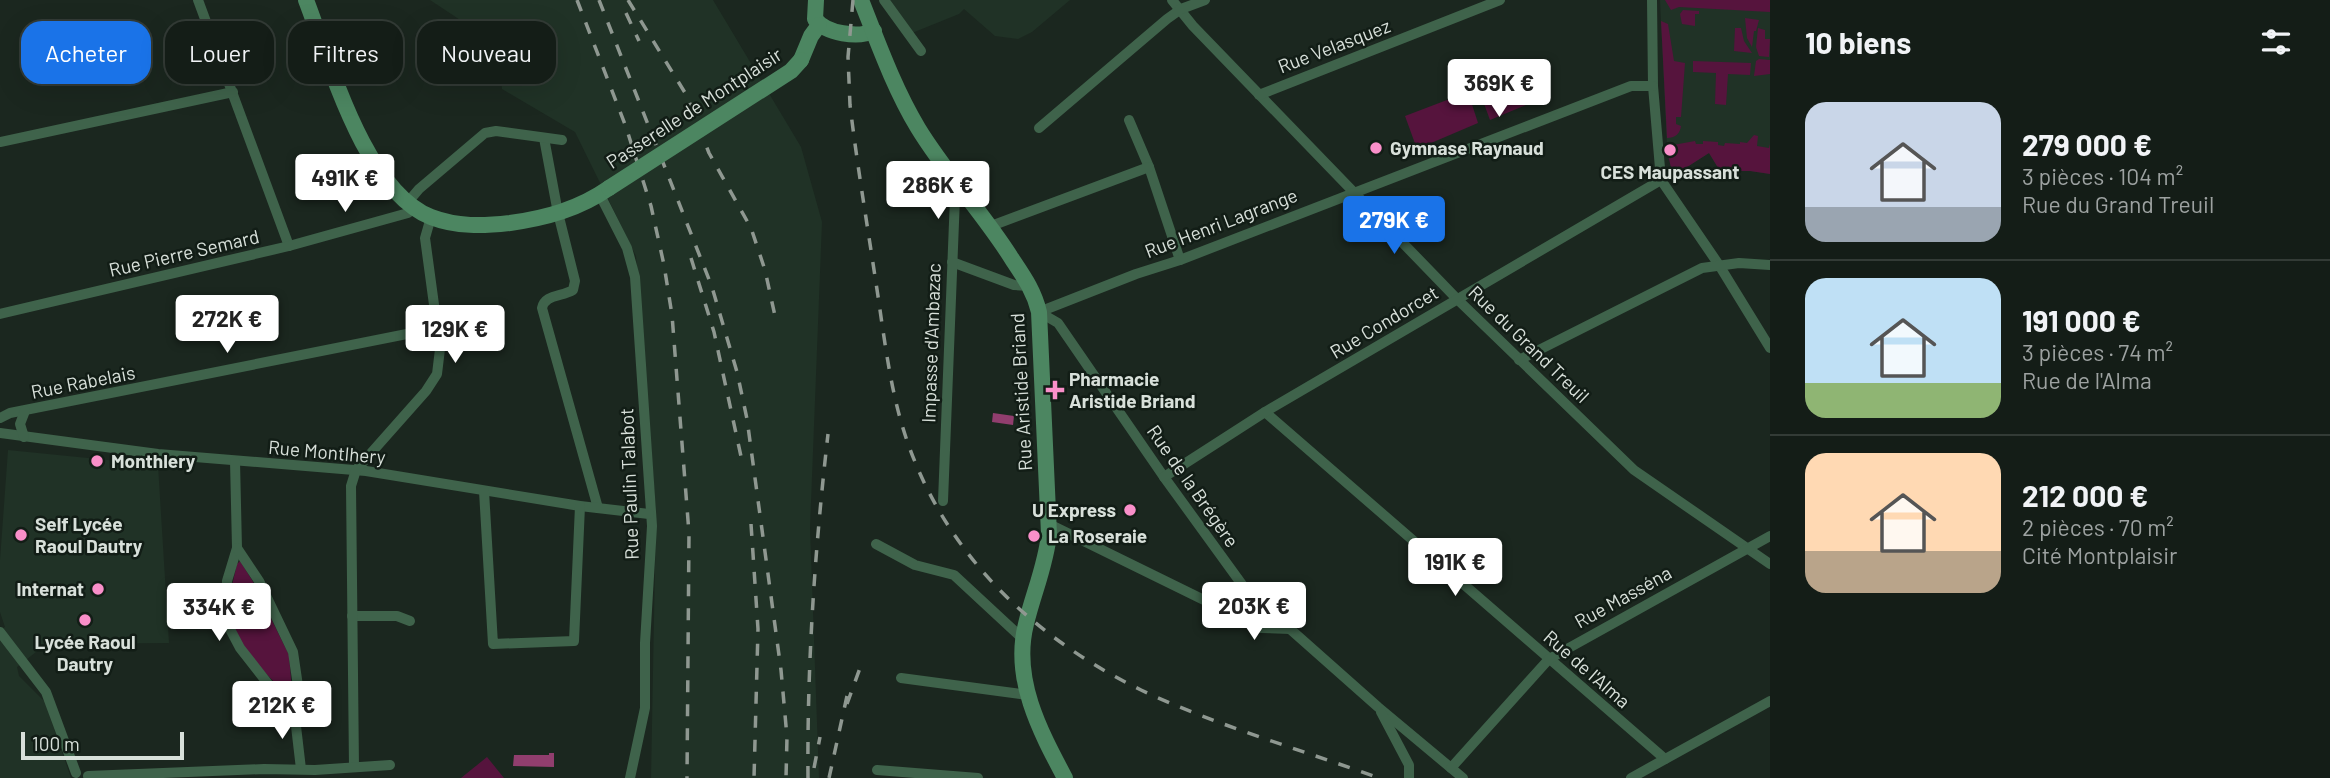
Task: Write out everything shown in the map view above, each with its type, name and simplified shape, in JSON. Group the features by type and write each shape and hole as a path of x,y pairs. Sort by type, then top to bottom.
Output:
{"street":[{"path":"198,0 289,246"},
{"name":"Passerelle de Montplaisir","path":"306,0 364,149 396,191 411,204 431,217 475,226 534,219 558,213 605,192 791,71 801,60 819,25"},
{"path":"816,0 814,13 819,25 828,30 864,35 874,31"},
{"name":"Rue Aristide Briand","path":"861,0 898,89 918,128 960,188 992,226 1030,286 1039,312 1049,524 1046,556 1023,639 1023,663 1028,695 1037,721 1065,778"},
{"path":"884,0 921,51"},
{"name":"Rue du Grand Treuil","path":"1172,0 1457,299 1634,470 1770,564"},
{"path":"1039,128 1181,9 1205,0"},
{"name":"Rue Velasquez","path":"1259,94 1500,0"},
{"path":"1652,0 1653,86 1661,180 1719,265 1770,348"},
{"name":"Rue Henri Lagrange","path":"1039,312 1631,86 1653,86"},
{"path":"0,142 233,92"},
{"path":"1129,120 1149,167 1180,260"},
{"path":"411,204 419,189 485,134 496,131 562,140"},
{"path":"544,138 575,286 568,293 549,298 543,302 541,308 598,508"},
{"path":"992,226 1149,167"},
{"name":"Rue Condorcet","path":"1164,477 1265,412 1661,180"},
{"name":"Impasse d'Ambazac","path":"943,500 955,197 960,188"},
{"name":"Rue Paulin Talabot","path":"605,192 627,248 635,277 649,514 652,526 645,643 645,708 630,778"},
{"name":"Rue Pierre Semard","path":"0,314 289,246 408,213 411,204"},
{"path":"354,767 351,486 356,470 426,391 436,374 440,349 425,238 431,217"},
{"path":"952,262 1014,285 1030,286"},
{"path":"1519,360 1702,268 1739,263 1770,265"},
{"name":"Rue de la Brégère","path":"1039,312 1058,323 1246,590 1463,778"},
{"name":"Rue Rabelais","path":"0,418 10,413 437,328"},
{"name":"Rue Rabelais","path":"24,437 20,424 25,411"},
{"name":"Rue de l'Alma","path":"1265,412 1665,759"},
{"name":"Rue Montlhery","path":"0,433 158,454 356,470 580,506 649,514"},
{"path":"235,461 237,548 227,582 226,611 230,631 276,694 294,709"},
{"path":"484,491 493,645 574,640 580,506"},
{"path":"1049,524 1261,628 1292,629"},
{"name":"Rue Masséna","path":"1451,768 1549,659 1770,536"},
{"path":"876,544 915,565 954,575 1023,639"},
{"path":"237,548 259,581 293,652 298,686 294,709 301,769"},
{"path":"1230,611 1255,612 1264,606"},
{"path":"352,616 397,616 410,621"},
{"path":"0,632 46,692 75,775 84,771 88,777 390,765"},
{"path":"901,678 1028,695"},
{"path":"1630,778 1770,701"},
{"path":"1378,707 1409,765 1409,778"},
{"path":"877,770 978,778"}],"shaded area":[{"path":"430,0 713,0 801,147 822,222 810,528 819,778 651,778 656,512 636,256 575,132 502,89 502,84 556,84 556,21 462,21"},
{"path":"887,0 1070,0 1032,32 1018,39 995,36 964,9 959,14 912,33"},
{"path":"1660,0 1770,0 1770,174 1720,171 1709,153 1673,176 1667,146"},
{"path":"1665,0 1770,0 1770,12 1679,7 1671,10"},
{"path":"1683,10 1699,11 1699,14 1695,14 1695,26 1682,24 1680,14"},
{"path":"1745,18 1759,20 1752,47 1747,38"},
{"path":"1661,21 1668,24 1674,61 1685,63 1681,117 1676,117 1676,124 1681,126 1677,135 1667,138"},
{"path":"1735,28 1741,28 1744,41 1752,53 1734,51"},
{"path":"1758,28 1765,30 1765,39 1770,39 1769,57 1759,56 1756,47"},
{"path":"1770,60 1770,74 1754,76 1756,61"},
{"path":"1693,61 1751,63 1750,75 1728,74 1726,105 1715,104 1716,73 1693,72"},
{"path":"1528,72 1538,100 1490,120 1479,90"},
{"path":"1468,92 1478,123 1417,149 1405,116"},
{"path":"1754,135 1758,136 1757,146 1769,148 1770,144 1770,174 1720,171 1709,153 1673,176 1668,155 1673,155 1673,145 1695,141 1696,144 1703,144 1703,141 1718,142 1718,145 1724,146 1725,143 1747,143"},
{"path":"993,413 1014,416 1013,425 992,422"},
{"name":"Lycée Raoul Dautry","path":"8,450 158,465 169,643 46,644 17,667 19,676 45,702 71,778 0,778 0,630 5,627 0,612 0,560"},
{"path":"240,561 289,655 292,691 286,694 250,655 236,633 230,608 231,592"},
{"path":"554,753 554,767 513,766 514,755"},
{"path":"487,757 504,778 461,778"}],"railway":[{"path":"577,0 626,127 651,206 672,315 689,533 687,778"},
{"path":"599,0 712,287 737,372 747,419 781,670 787,737 786,778"},
{"path":"628,0 687,96 709,153 751,228 765,270 775,316"},
{"path":"853,0 848,57 850,105 892,385 916,464 936,506 961,545 990,580 1023,613 1060,642 1099,667 1141,690 1199,715 1379,778"},
{"path":"626,13 639,41"},
{"path":"691,258 714,332 742,461"},
{"path":"808,778 813,606 828,434"},
{"path":"751,524 758,629 754,778"},
{"path":"847,704 860,668"},
{"path":"829,778 847,696"},
{"path":"814,768 820,737"}],"place":[{"name":"Gymnase Raynaud","path":"1376,148"},
{"name":"CES Maupassant","path":"1670,150"},
{"name":"Pharmacie Aristide Briand","path":"1055,390"},
{"name":"Monthlery","path":"97,461"},
{"name":"U Express","path":"1130,510"},
{"name":"Self Lycée Raoul Dautry","path":"21,535"},
{"name":"La Roseraie","path":"1034,536"},
{"name":"Internat","path":"98,589"},
{"name":"Lycée Raoul Dautry","path":"85,620"}]}
